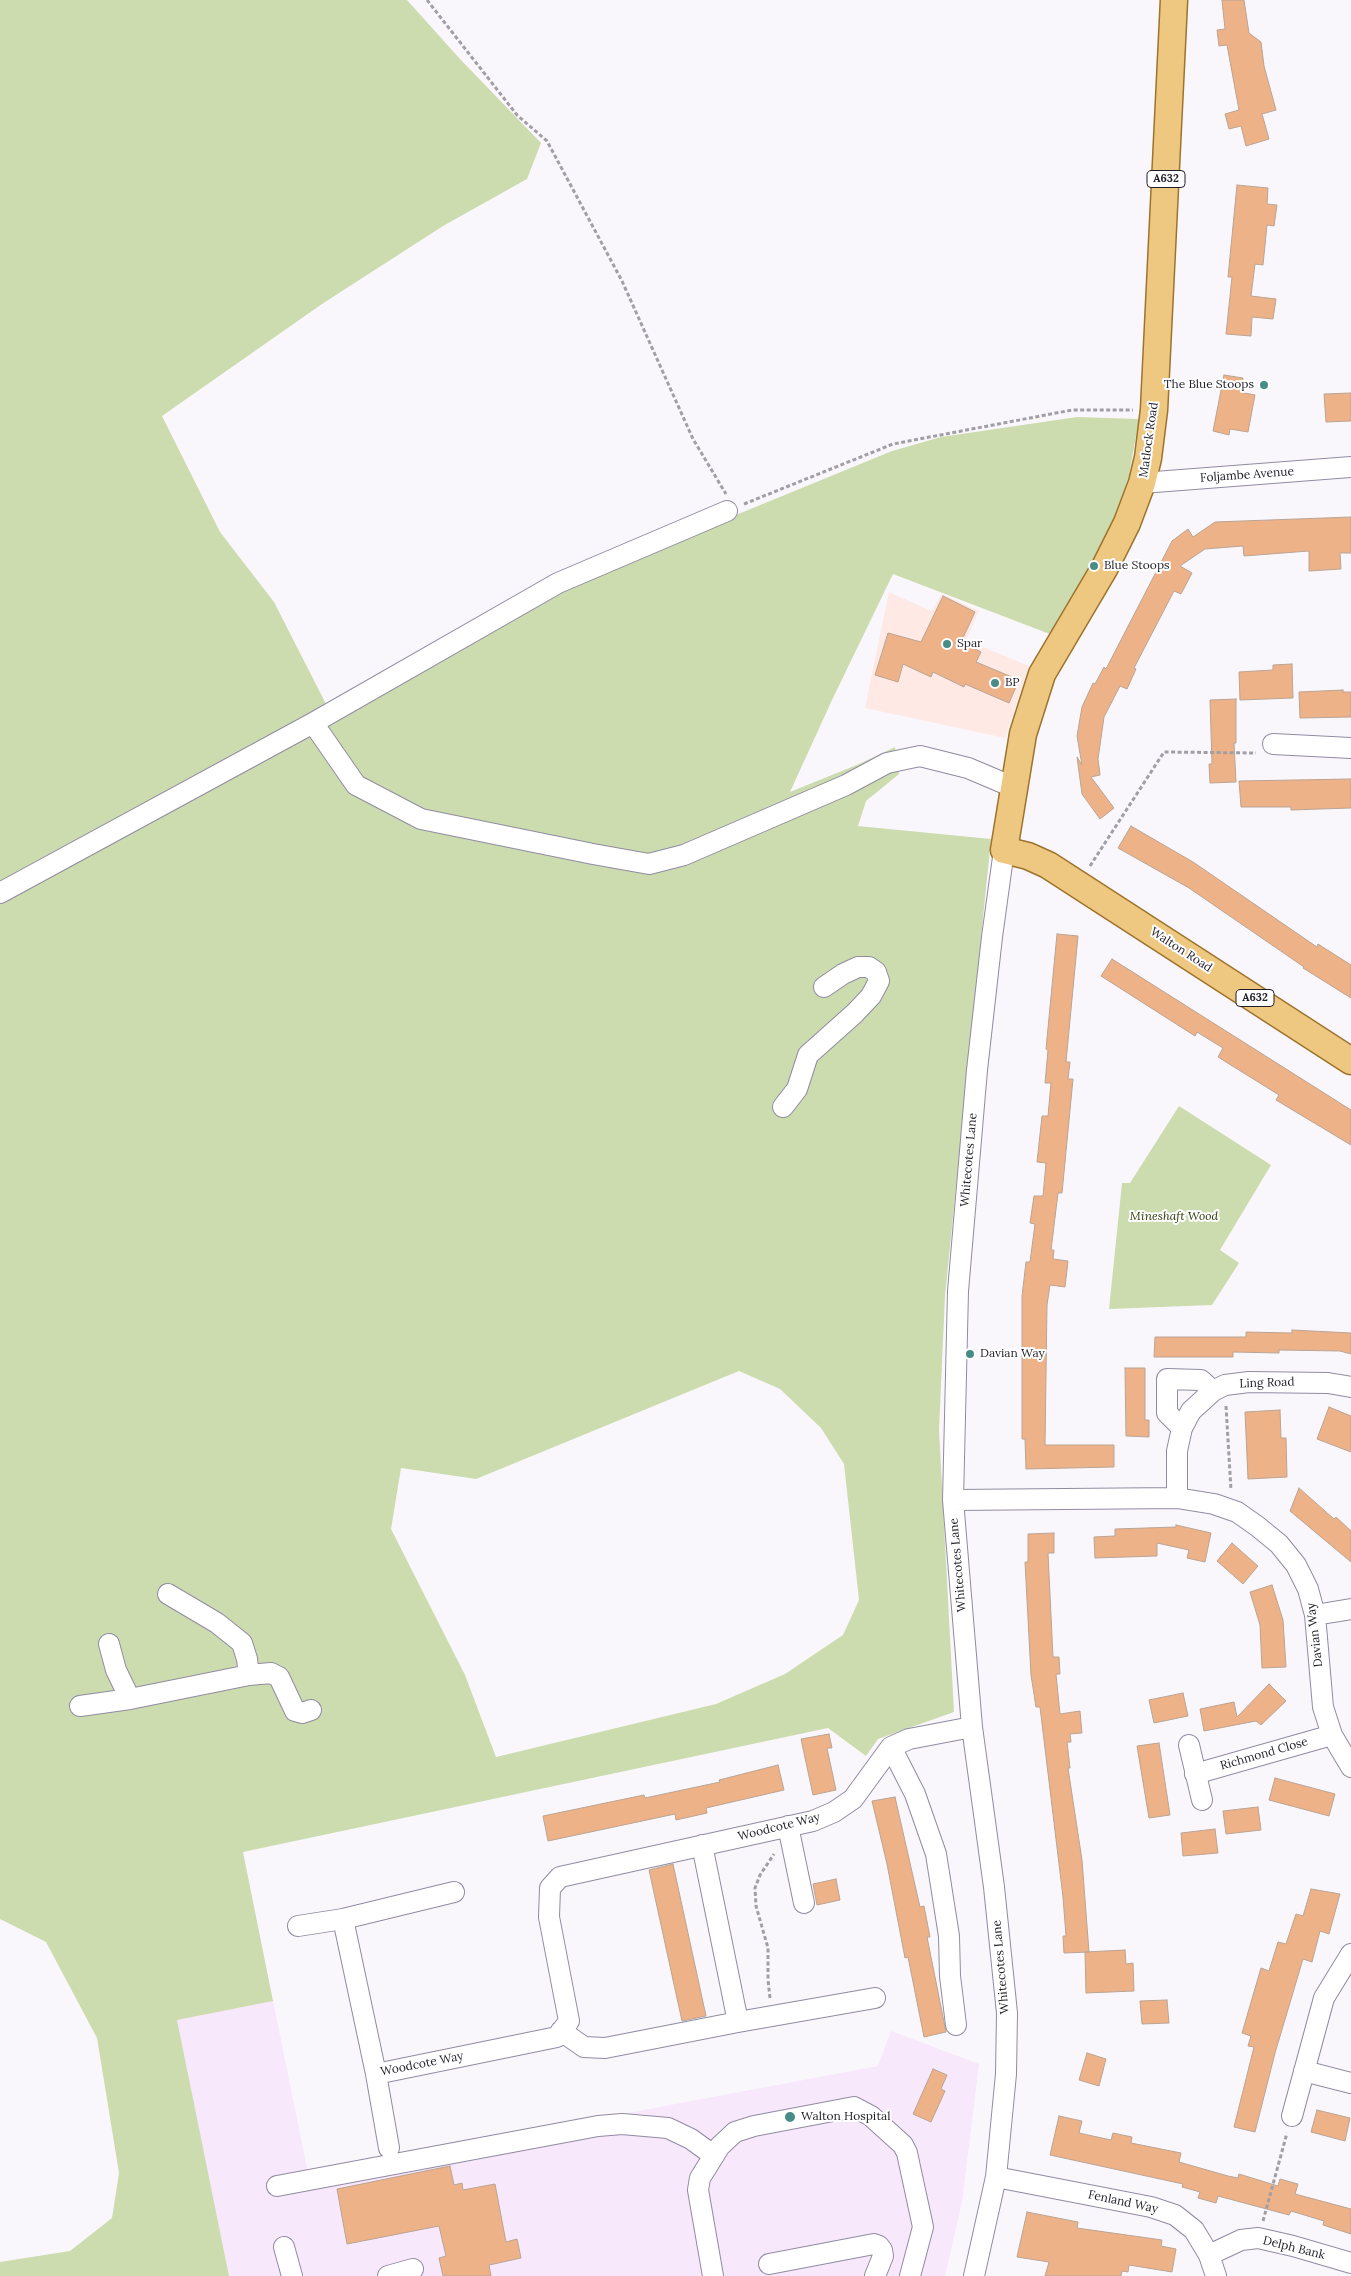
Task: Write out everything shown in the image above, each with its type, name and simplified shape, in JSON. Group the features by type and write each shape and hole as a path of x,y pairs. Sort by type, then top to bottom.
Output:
{"main road":[{"name":"Matlock Road","path":"1004,850 1023,734 1042,674 1104,569 1127,523 1142,483 1148,458 1154,410 1174,0"},
{"name":"Walton Road","path":"1004,850 1028,856 1048,865 1351,1061"}],"street":[{"name":"Foljambe Avenue","path":"1142,483 1351,467"},
{"path":"0,893 313,723 558,583 727,511"},
{"path":"313,723 356,785 421,819 648,864 684,855 846,785 887,763 920,756 968,768 1013,787"},
{"path":"1273,744 1351,748"},
{"name":"Whitecotes Lane","path":"974,2276 979,2261 996,2177 1006,2074 1007,2013 994,1887 972,1727 953,1500 958,1291 978,1060 1004,850"},
{"path":"783,1107 797,1089 808,1056 855,1013 871,996 879,981 876,972 869,967 858,967 843,974 824,987"},
{"path":"1177,1498 1177,1451 1182,1428 1191,1411 1219,1389 1201,1380 1167,1378 1167,1413 1182,1428"},
{"name":"Ling Road","path":"1219,1389 1249,1382 1328,1383 1351,1388"},
{"name":"Davian Way","path":"953,1500 1196,1499 1232,1511 1257,1526 1279,1544 1296,1566 1308,1589 1315,1615 1323,1707 1332,1735 1351,1767"},
{"path":"168,1594 218,1623 238,1638 242,1643 247,1659 249,1675"},
{"path":"1315,1615 1351,1609"},
{"path":"109,1644 116,1670 130,1699"},
{"path":"80,1706 130,1699 249,1675 271,1673 279,1677 295,1711 311,1710"},
{"path":"956,2025 950,1976 949,1936 936,1854 915,1794 891,1747 909,1739 972,1727"},
{"name":"Richmond Close","path":"1195,1774 1332,1735"},
{"path":"1189,1745 1202,1800"},
{"name":"Woodcote Way","path":"343,1919 376,2074 557,2037 569,2021 550,1917 550,1888 560,1877 813,1821 834,1812 853,1799 891,1747"},
{"path":"782,1828 804,1903"},
{"path":"702,1845 738,2022"},
{"path":"298,1926 343,1919 454,1892"},
{"path":"1292,2116 1324,1998 1351,1954"},
{"path":"561,2032 584,2047 605,2048 875,1998"},
{"path":"1304,2071 1351,2083"},
{"path":"376,2074 389,2148"},
{"path":"713,2276 698,2190 700,2178 713,2155 735,2132 754,2126 854,2107 863,2111 903,2145 912,2168 923,2227 910,2276"},
{"path":"277,2186 598,2126 622,2124 668,2128 691,2138 713,2155"},
{"name":"Fenland Way","path":"996,2177 1151,2208 1175,2215 1194,2230 1209,2254 1216,2276"},
{"name":"Delph Bank","path":"1209,2254 1241,2240 1258,2238 1351,2263"},
{"path":"769,2264 867,2245 879,2246 883,2256 875,2276"},
{"path":"284,2247 292,2276"},
{"path":"388,2276 412,2269"}],"path":[{"path":"427,0 517,115 547,141 622,281 693,439 730,500 727,511"},
{"path":"727,511 893,444 1072,410 1154,410"},
{"path":"1078,884 1164,752 1257,753 1273,744"},
{"path":"1219,1389 1232,1511"},
{"path":"773,2016 768,1980 768,1948 756,1906 755,1888 760,1875 777,1848 782,1828"},
{"path":"1258,2238 1292,2116"}],"shaded area":[{"path":"889,592 931,611 942,594 979,611 966,640 1029,666 1005,738 865,708"},
{"name":"Walton Hospital","path":"273,2001 308,2173 878,2066 891,2031 979,2064 962,2202 945,2276 229,2276 176,2019"}],"green space":[{"path":"0,0 407,0 460,59 541,143 527,179 443,226 322,304 162,416 220,532 274,602 325,702 332,725 387,688 558,588 892,451 941,437 1077,417 1139,419 1129,475 1105,548 1055,636 893,574 790,792 895,747 899,774 866,801 858,826 991,839 945,1296 939,1430 954,1712 878,1739 866,1756 828,1728 243,1852 273,2001 177,2020 229,2276 0,2276 0,2262 70,2251 112,2218 119,2173 97,2038 46,1942 0,1919","holes":["739,1371 780,1389 821,1428 844,1464 859,1600 843,1635 785,1674 716,1704 496,1757 465,1675 391,1529 401,1468 476,1479"]},
{"name":"Mineshaft Wood","path":"1179,1106 1271,1165 1220,1250 1239,1263 1212,1305 1109,1309 1122,1183 1130,1183"}],"building":[{"path":"1222,0 1244,0 1249,33 1261,42 1264,66 1276,110 1262,114 1269,139 1246,146 1241,126 1229,129 1225,114 1239,110 1227,45 1219,46 1217,30 1225,29"},
{"path":"1237,185 1268,188 1267,204 1277,205 1274,226 1267,225 1263,265 1255,264 1251,296 1276,299 1273,319 1252,317 1251,336 1226,334 1232,277 1228,277"},
{"path":"1224,375 1243,378 1240,392 1255,395 1248,432 1230,429 1229,435 1213,431"},
{"path":"1351,393 1351,421 1326,422 1324,394"},
{"path":"1351,517 1351,553 1340,553 1341,569 1309,571 1309,551 1244,556 1243,546 1205,549 1180,566 1192,573 1181,594 1174,591 1134,668 1136,669 1127,689 1120,686 1104,717 1098,759 1100,775 1091,777 1114,808 1100,819 1082,794 1077,757 1082,765 1077,736 1082,707 1093,683 1095,684 1104,667 1106,669 1172,541 1188,529 1193,537 1215,522"},
{"path":"943,596 975,612 961,642 981,652 976,662 1019,680 1009,703 965,684 964,687 933,672 931,677 903,664 898,682 875,675 888,633 921,642"},
{"path":"1292,664 1293,698 1240,700 1239,672 1273,670 1273,665"},
{"path":"1343,690 1343,692 1351,692 1351,717 1300,718 1299,692"},
{"path":"1236,699 1236,743 1234,743 1236,782 1210,783 1209,764 1212,764 1210,700"},
{"path":"1351,779 1351,808 1291,810 1291,807 1241,807 1239,781"},
{"path":"1131,826 1193,862 1317,947 1318,944 1351,965 1351,998 1303,968 1189,888 1118,848"},
{"path":"1057,934 1078,936 1066,1062 1070,1062 1068,1079 1073,1079 1062,1193 1058,1193 1051,1250 1054,1250 1053,1259 1068,1261 1065,1287 1050,1285 1047,1305 1045,1445 1114,1445 1114,1467 1026,1469 1025,1439 1022,1439 1022,1296 1026,1262 1030,1262 1035,1224 1030,1223 1034,1196 1043,1196 1046,1163 1037,1162 1042,1116 1048,1116 1051,1083 1045,1083 1048,1050 1046,1049"},
{"path":"1112,959 1351,1110 1351,1145 1276,1100 1279,1095 1218,1057 1223,1048 1197,1032 1195,1036 1101,976"},
{"path":"1292,1330 1351,1333 1351,1354 1340,1351 1279,1350 1279,1353 1233,1352 1233,1357 1154,1357 1155,1337 1246,1337 1246,1332 1292,1333"},
{"path":"1125,1368 1145,1368 1145,1420 1149,1420 1149,1437 1126,1436"},
{"path":"1329,1407 1351,1416 1351,1452 1317,1439"},
{"path":"1280,1410 1281,1438 1286,1438 1287,1477 1248,1479 1245,1412"},
{"path":"1299,1488 1334,1519 1336,1517 1351,1531 1351,1562 1290,1511"},
{"path":"1176,1525 1211,1533 1205,1562 1187,1558 1189,1550 1157,1543 1157,1556 1095,1558 1094,1537 1115,1536 1115,1529 1176,1527"},
{"path":"1054,1533 1054,1553 1048,1553 1053,1657 1059,1657 1060,1674 1056,1674 1060,1714 1080,1711 1082,1733 1070,1734 1071,1742 1067,1742 1070,1768 1068,1768 1082,1860 1089,1952 1064,1953 1063,1936 1066,1936 1063,1897 1040,1707 1036,1707 1031,1675 1025,1562 1028,1562 1028,1534"},
{"path":"1232,1543 1258,1566 1243,1584 1217,1561"},
{"path":"1272,1585 1283,1620 1286,1667 1262,1668 1260,1625 1250,1592"},
{"path":"1269,1684 1286,1701 1261,1725 1256,1721 1204,1731 1200,1709 1234,1702 1237,1717"},
{"path":"1183,1693 1188,1716 1154,1723 1149,1700"},
{"path":"829,1734 832,1748 827,1748 836,1790 813,1795 801,1739"},
{"path":"1159,1743 1170,1815 1149,1818 1137,1746"},
{"path":"778,1765 784,1790 706,1808 707,1813 676,1820 675,1814 548,1841 543,1816 644,1795 645,1798 720,1782 719,1780"},
{"path":"1275,1778 1335,1794 1329,1816 1269,1800"},
{"path":"895,1797 920,1907 924,1906 930,1937 927,1937 946,2032 924,2037 908,1957 905,1958 887,1864 872,1801"},
{"path":"1258,1807 1261,1830 1226,1834 1223,1811"},
{"path":"1215,1829 1218,1853 1183,1856 1181,1833"},
{"path":"673,1864 706,2016 682,2021 649,1870"},
{"path":"836,1879 840,1900 817,1905 813,1884"},
{"path":"1311,1889 1340,1894 1329,1934 1320,1931 1312,1962 1303,1959 1275,2053 1255,2132 1234,2127 1254,2047 1248,2046 1251,2036 1242,2033 1261,1968 1269,1971 1278,1942 1286,1944 1296,1914 1303,1916"},
{"path":"1125,1950 1126,1964 1133,1963 1134,1991 1086,1993 1085,1952"},
{"path":"1167,2000 1169,2023 1142,2024 1140,2001"},
{"path":"1087,2053 1106,2059 1099,2086 1079,2080"},
{"path":"933,2069 947,2075 941,2089 945,2091 931,2122 913,2114"},
{"path":"1317,2110 1350,2118 1345,2141 1311,2132"},
{"path":"1059,2116 1082,2121 1079,2133 1111,2140 1113,2133 1132,2137 1131,2143 1181,2153 1179,2162 1228,2176 1238,2178 1239,2174 1278,2186 1280,2179 1298,2184 1295,2194 1351,2209 1351,2234 1323,2225 1324,2221 1291,2211 1289,2215 1218,2196 1216,2203 1198,2198 1200,2192 1182,2187 1183,2184 1050,2155"},
{"path":"450,2166 454,2185 462,2183 463,2190 495,2184 506,2242 517,2239 521,2258 489,2265 491,2276 443,2276 439,2258 446,2256 439,2226 347,2244 337,2189"},
{"path":"1027,2212 1078,2222 1077,2228 1162,2240 1161,2246 1176,2249 1172,2272 1129,2265 1128,2272 1122,2271 1121,2276 1045,2276 1049,2262 1017,2257"}],"place":[{"name":"The Blue Stoops","path":"1264,385"},
{"name":"Blue Stoops","path":"1094,566"},
{"name":"Spar","path":"947,644"},
{"name":"BP","path":"995,683"},
{"name":"Davian Way","path":"970,1354"},
{"name":"Walton Hospital","path":"790,2117"}]}
